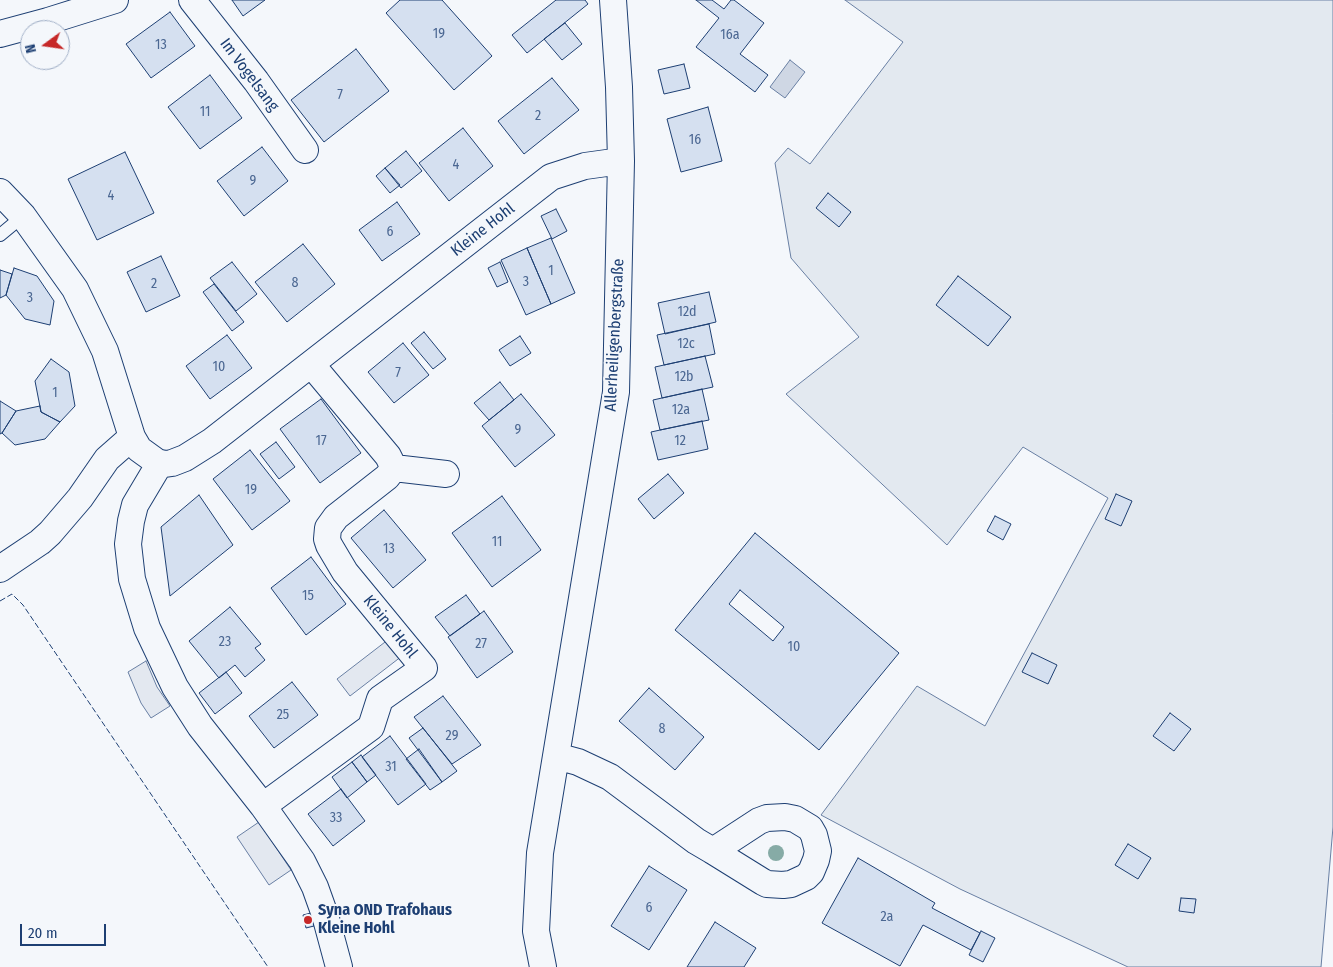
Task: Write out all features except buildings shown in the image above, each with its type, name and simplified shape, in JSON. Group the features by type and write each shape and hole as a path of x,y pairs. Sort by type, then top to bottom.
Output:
{"street":[{"path":"0,34 115,0"},
{"name":"Im Vogelsang","path":"192,0 256,81 305,150"},
{"name":"Allerheiligenbergstraße","path":"543,967 536,931 539,868 616,392 620,87 613,0"},
{"name":"Kleine Hohl","path":"160,463 165,464 178,461 212,441 552,177 585,166 620,161"},
{"path":"0,192 23,216 76,289 105,351 132,437 139,450 160,463 136,501 131,521 128,548 134,583 147,628 175,687 200,726 263,806 302,861 315,887 325,915 339,967"},
{"path":"311,364 388,456 394,468 446,474"},
{"path":"0,569 40,542 50,532 80,498 107,459 132,437"},
{"name":"Kleine Hohl","path":"263,806 371,726 380,699 424,668 345,572 327,539 328,528 336,517 387,477 394,468"},
{"path":"556,756 578,762 610,777 713,851"}],"lane":[{"path":"0,235 23,216"}],"shaded area":[{"path":"845,0 1333,0 1333,827 1321,967 1128,967 960,889 821,815 917,686 985,726 1108,498 1023,447 947,545 786,394 859,337 791,258 775,163 788,148 810,164 903,42"},
{"path":"790,60 805,72 785,98 770,87"},
{"path":"389,639 402,656 350,696 337,679"},
{"path":"146,661 157,687 170,706 151,718 141,703 128,672"},
{"path":"259,822 291,870 269,885 237,837"}],"fence":[{"path":"0,601 12,594 23,605 268,967"}],"place":[{"name":"Syna OND Trafohaus Kleine Hohl","path":"308,920"}]}
